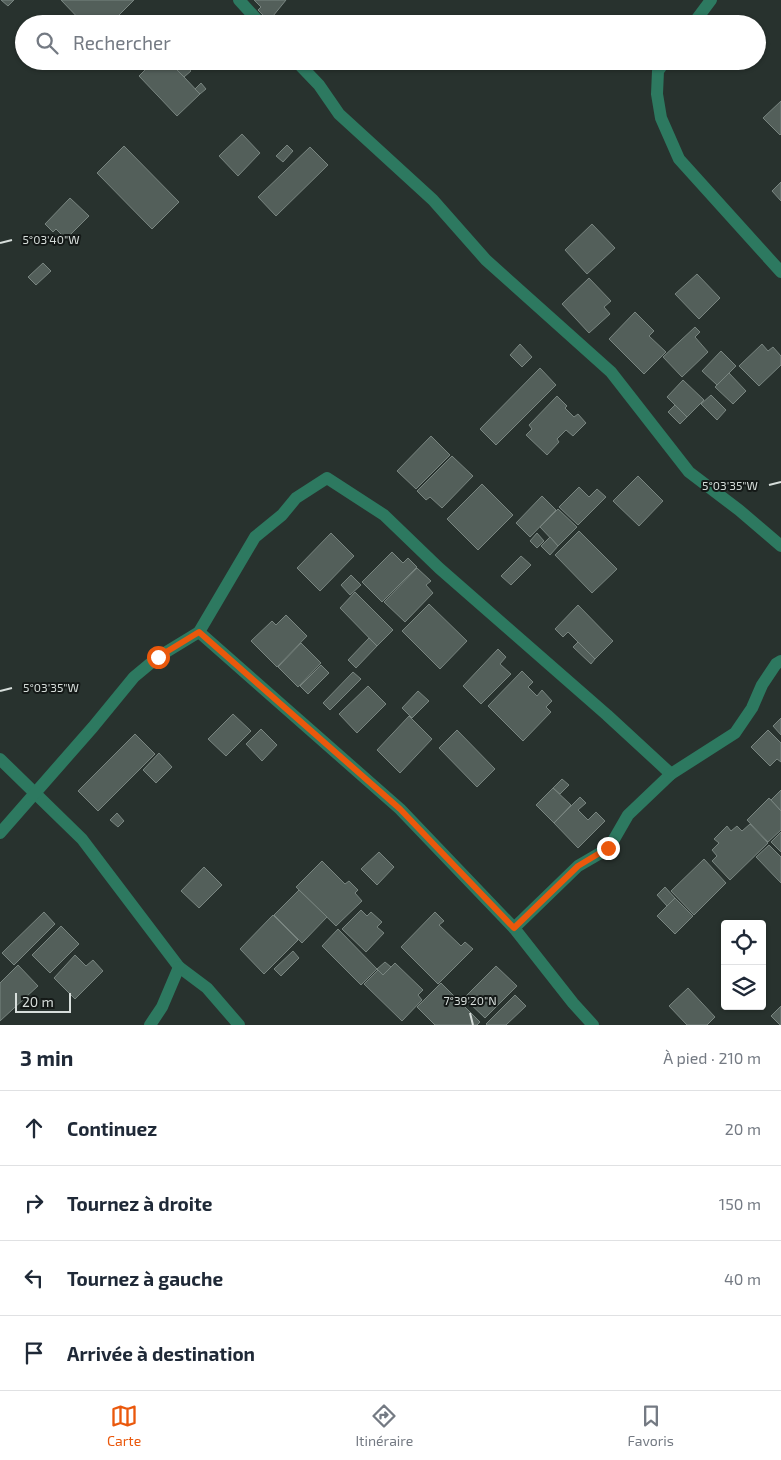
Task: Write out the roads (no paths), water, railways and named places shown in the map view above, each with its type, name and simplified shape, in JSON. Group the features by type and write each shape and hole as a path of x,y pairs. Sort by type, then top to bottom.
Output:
{"street":[{"path":"239,0 253,15"},
{"path":"700,15 711,0"},
{"path":"305,70 319,85 339,114 433,200 486,260 611,372 689,472 739,510 781,546"},
{"path":"659,70 657,94 661,118 678,159 781,272"},
{"path":"0,833 134,677 158,657 199,632 255,537 282,515 296,498 327,478 384,515 446,574 607,715 671,774"},
{"path":"199,632 400,809 514,928 573,1003 593,1025"},
{"path":"514,928 578,866 608,848 628,816 671,774 735,733 752,708 762,685 776,664 781,661"},
{"path":"0,759 82,839 178,967 207,988 239,1025"},
{"path":"150,1025 162,1007 178,967"}]}
